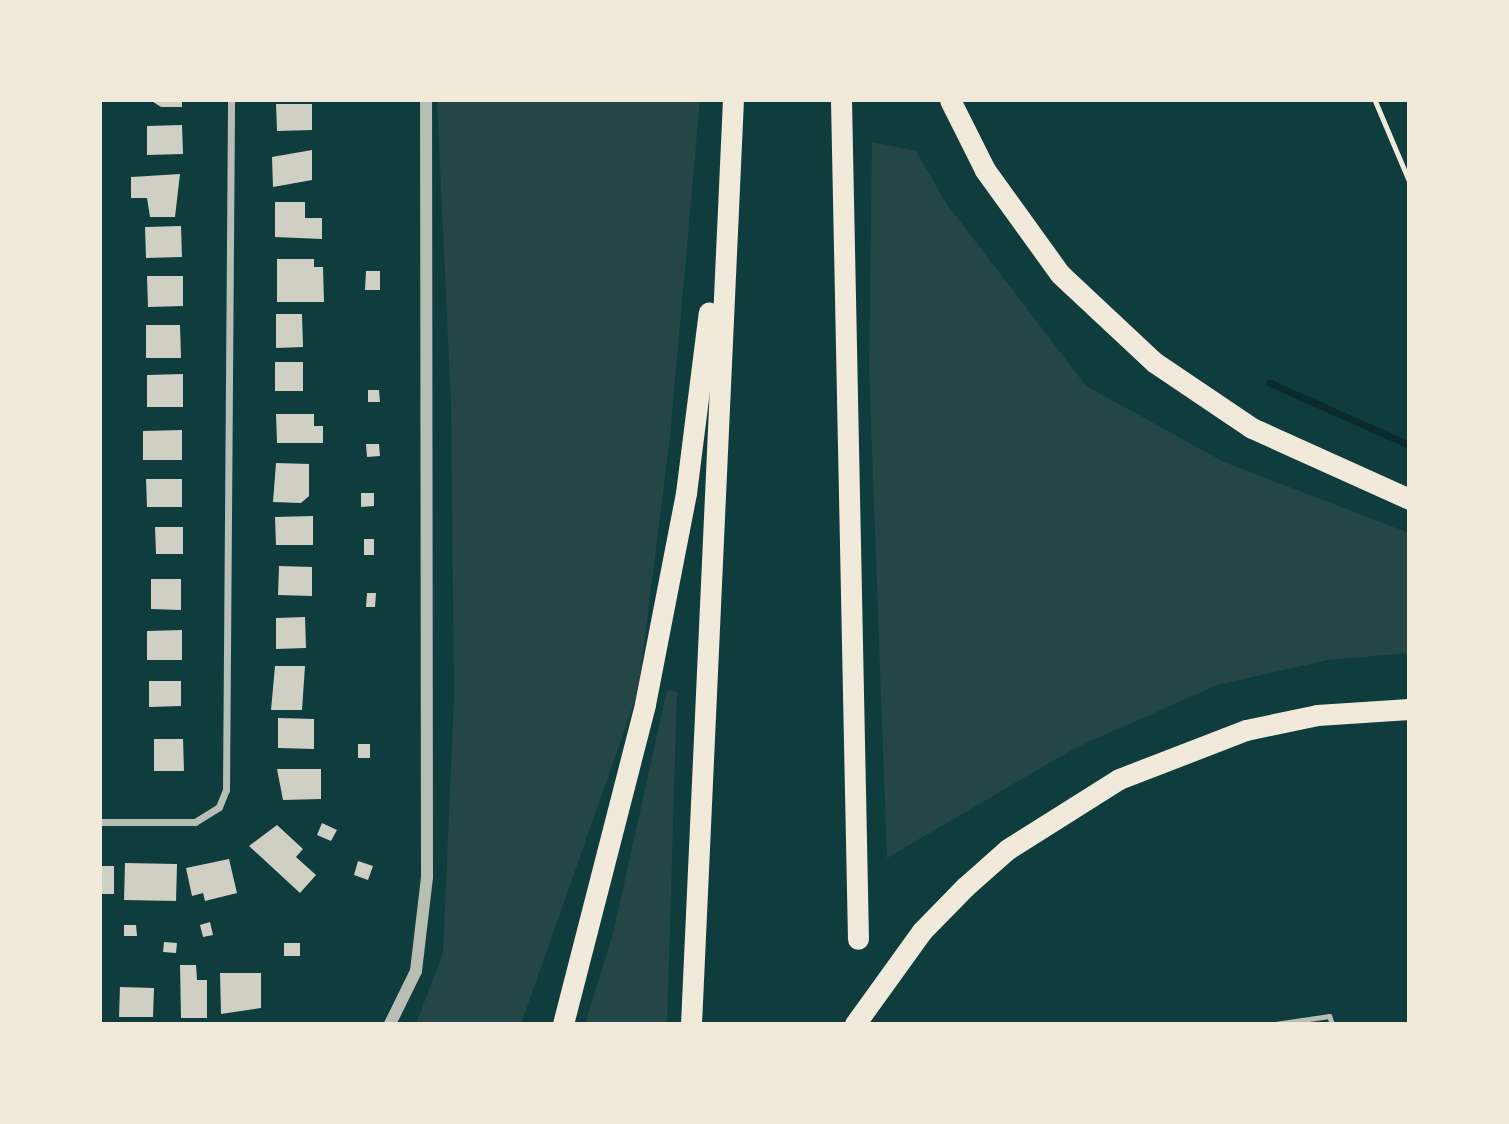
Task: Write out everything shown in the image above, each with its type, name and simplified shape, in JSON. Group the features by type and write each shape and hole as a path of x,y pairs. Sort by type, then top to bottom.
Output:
{"highway":[{"path":"562,1024 628,785 686,493 733,100"},
{"path":"841,100 858,939"},
{"path":"950,100 1020,223 1060,274 1116,329 1197,395 1252,428 1409,499"},
{"path":"691,1024 725,178"},
{"path":"855,1024 915,941 965,887 1008,849 1119,779 1246,730 1317,715 1409,709"}],"street":[{"path":"100,822 195,822 219,807 226,790 231,100"},
{"path":"390,1024 416,971 427,877 426,100"}],"lane":[{"path":"1275,1024 1329,1016 1332,1024"}],"path":[{"path":"1375,100 1409,180"}],"shaded area":[{"path":"437,100 700,100 670,437 638,692 521,1024 416,1024 443,953 454,699 451,403"},
{"path":"872,142 916,151 946,203 1086,386 1224,462 1409,533 1409,653 1328,660 1217,685 1075,748 887,858 869,369"},
{"path":"667,690 677,692 667,1024 585,1024 613,934"}],"building":[{"path":"150,100 182,100 182,107 161,107"},
{"path":"276,104 312,104 312,130 277,131"},
{"path":"182,125 183,154 147,155 147,126"},
{"path":"312,150 312,180 273,187 272,157"},
{"path":"180,174 175,217 150,217 147,198 131,198 131,177"},
{"path":"275,202 305,202 305,218 322,218 322,239 275,237"},
{"path":"181,226 182,257 146,258 145,227"},
{"path":"277,259 314,259 314,267 323,267 324,302 277,302"},
{"path":"366,271 380,271 380,290 365,290"},
{"path":"147,276 183,276 183,306 148,307"},
{"path":"276,314 302,314 303,347 276,348"},
{"path":"146,325 180,325 181,358 146,358"},
{"path":"275,362 303,362 303,391 275,391"},
{"path":"183,374 183,407 147,407 147,375"},
{"path":"368,390 379,390 380,402 368,402"},
{"path":"276,414 314,414 314,426 323,426 323,443 277,443"},
{"path":"182,430 182,460 143,460 143,431"},
{"path":"366,444 379,444 380,456 367,457"},
{"path":"276,463 309,464 309,496 301,503 273,502"},
{"path":"146,479 182,479 182,507 147,507"},
{"path":"361,493 374,493 374,506 361,507"},
{"path":"313,516 313,545 276,545 275,517"},
{"path":"155,527 183,527 183,554 156,554"},
{"path":"364,539 374,539 374,555 364,555"},
{"path":"279,566 312,567 312,596 278,595"},
{"path":"151,579 181,579 181,610 151,609"},
{"path":"367,593 376,593 375,607 366,607"},
{"path":"305,617 306,648 276,649 276,618"},
{"path":"182,630 182,660 147,660 147,631"},
{"path":"275,666 305,666 302,710 271,710"},
{"path":"149,681 181,681 181,706 149,707"},
{"path":"278,718 314,719 314,749 278,748"},
{"path":"154,739 183,739 184,771 154,771"},
{"path":"358,744 370,744 370,758 358,758"},
{"path":"277,769 321,769 321,799 283,800"},
{"path":"322,823 337,830 331,841 317,835"},
{"path":"277,825 303,849 296,857 316,875 300,893 249,846"},
{"path":"229,859 237,893 205,901 203,893 192,896 186,868"},
{"path":"358,861 373,866 368,880 354,875"},
{"path":"125,863 177,864 176,901 124,900"},
{"path":"100,866 114,866 114,894 100,894"},
{"path":"210,922 213,935 203,937 200,925"},
{"path":"124,925 136,925 137,936 124,936"},
{"path":"164,942 177,943 176,953 163,952"},
{"path":"284,943 300,943 300,956 284,956"},
{"path":"180,965 196,965 197,980 207,980 207,1018 181,1018"},
{"path":"220,973 261,973 261,1008 221,1014"},
{"path":"120,987 154,988 153,1017 119,1017"}],"waterway":[{"path":"1270,383 1409,445"}]}
